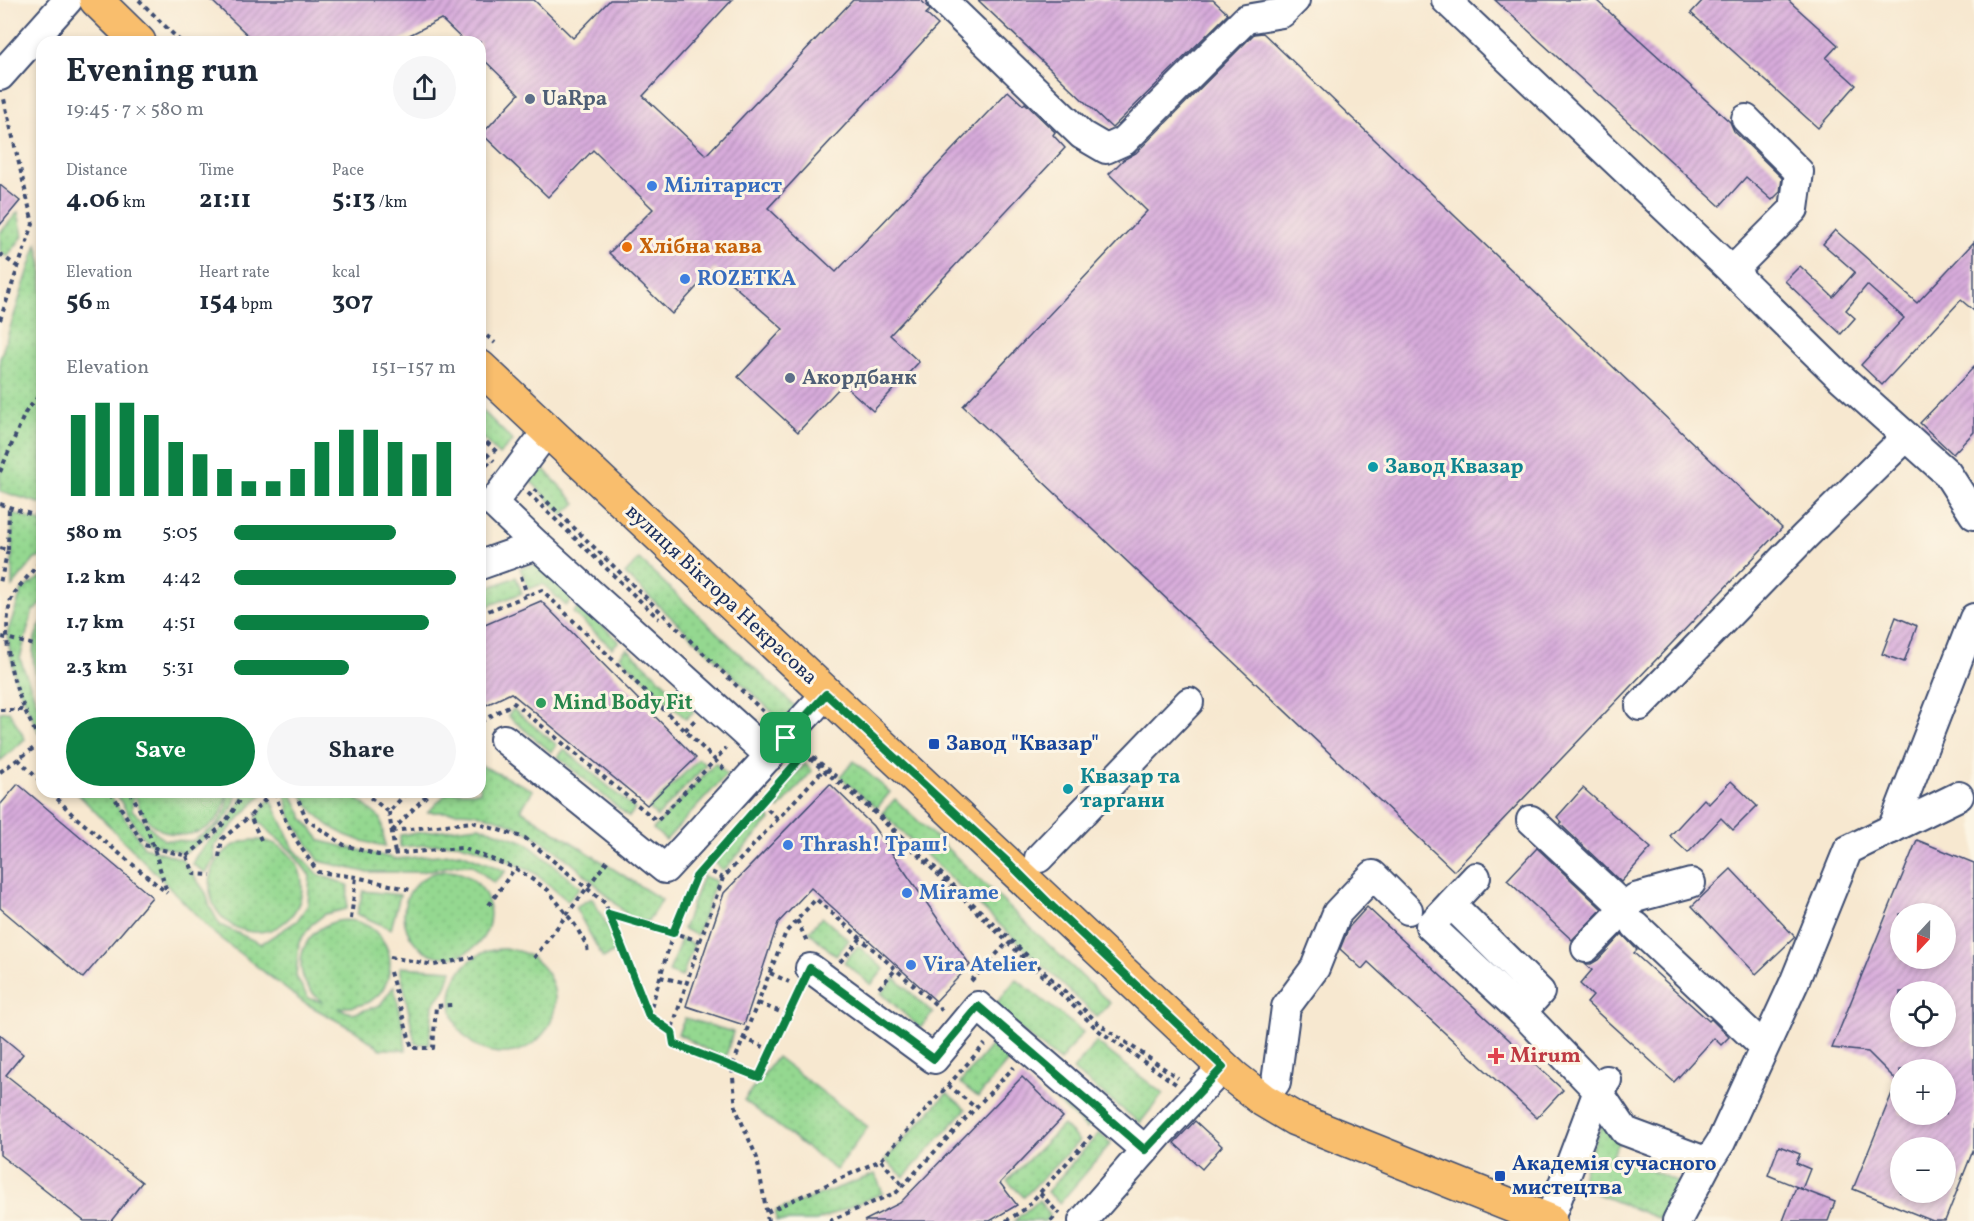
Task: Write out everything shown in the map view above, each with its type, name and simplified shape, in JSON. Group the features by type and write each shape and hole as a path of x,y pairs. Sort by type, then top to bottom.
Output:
{"main road":[{"path":"96,0 133,36"},
{"name":"вулиця Віктора Некрасова","path":"486,373 1223,1067 1263,1100 1295,1119 1549,1221"}],"lane":[{"path":"39,36 68,0"},
{"path":"942,0 1082,135 1106,149 1124,141 1246,19 1282,14 1295,0"},
{"path":"1446,0 1732,271 1838,375 1947,473 1974,515"},
{"path":"1,82 36,39"},
{"path":"1732,271 1794,209 1799,172 1746,118"},
{"path":"547,431 507,470 493,503 537,545 789,749"},
{"path":"1640,706 1906,436"},
{"path":"486,563 537,545"},
{"path":"1892,830 1974,618"},
{"path":"504,739 665,869 789,749 826,694"},
{"path":"1039,858 1189,702"},
{"path":"1677,1221 1721,1142 1794,983 1848,850 1959,796"},
{"path":"1531,820 1764,1047"},
{"path":"1263,1100 1276,1082 1286,1007 1315,968 1337,913 1372,875 1408,910"},
{"path":"1476,877 1430,926 1522,1012 1604,1084 1624,1131 1708,1162"},
{"path":"1586,948 1630,917 1635,898 1691,883"},
{"path":"810,968 934,1059 978,1006 1155,1147"},
{"path":"1099,1221 1155,1147 1189,1089 1223,1067"},
{"path":"1549,1221 1604,1084"},
{"path":"1070,1217 1155,1147"}],"path":[{"path":"139,0 175,36"},
{"path":"0,320 33,224 1,82"},
{"path":"0,254 18,267"},
{"path":"0,472 25,412 36,399"},
{"path":"486,444 507,470 789,749 868,804 1099,1024 1189,1089"},
{"path":"486,452 667,626"},
{"path":"486,472 507,470"},
{"path":"0,504 36,516"},
{"path":"0,583 8,550 9,507"},
{"path":"0,548 8,550"},
{"path":"36,567 10,601 2,637 9,682 36,733"},
{"path":"486,612 542,590 715,760 657,821 514,703 486,719"},
{"path":"675,634 789,749 823,770 876,814 1098,1030 1189,1089"},
{"path":"2,637 34,645"},
{"path":"0,710 24,710"},
{"path":"0,772 36,746"},
{"path":"18,759 36,777"},
{"path":"770,973 801,987 759,1077 674,1044 672,1032 700,941 723,878 823,770"},
{"path":"754,811 768,795"},
{"path":"57,798 167,893 153,847 133,798"},
{"path":"115,798 144,844 187,856"},
{"path":"187,856 227,821 237,808 240,798"},
{"path":"219,856 222,838 250,816 267,798"},
{"path":"275,798 298,844 318,872 356,876 411,890"},
{"path":"297,798 307,820 344,845 378,855 462,848 515,868 548,890 567,914 587,946 588,955"},
{"path":"371,798 389,812 395,854"},
{"path":"389,812 402,798"},
{"path":"392,831 424,798"},
{"path":"761,803 778,819"},
{"path":"250,816 261,840"},
{"path":"392,831 472,822 525,838 605,903 649,1016 672,1032"},
{"path":"649,1016 673,933 696,877 740,828"},
{"path":"187,856 194,874 211,875"},
{"path":"534,958 608,860"},
{"path":"489,905 515,868"},
{"path":"704,868 723,878"},
{"path":"351,920 356,876"},
{"path":"609,914 700,941"},
{"path":"797,920 814,958 810,968"},
{"path":"839,963 861,938"},
{"path":"390,957 434,965 476,957"},
{"path":"876,992 896,969"},
{"path":"390,972 412,1048 433,1048 436,1006 452,1005"},
{"path":"660,977 687,983"},
{"path":"758,1003 788,1015"},
{"path":"743,1038 771,1050"},
{"path":"767,1212 881,1160 987,1041"},
{"path":"829,1221 897,1192 1020,1061"},
{"path":"732,1067 736,1109 757,1158 768,1221"},
{"path":"948,1085 976,1108"},
{"path":"1005,1221 1025,1209 1095,1132"},
{"path":"881,1160 903,1186"},
{"path":"1040,1193 1070,1217"}],"green space":[{"path":"18,212 23,236 7,257 0,251 0,233"},
{"path":"36,247 36,502 0,491 0,359"},
{"path":"486,414 513,441 499,455 486,442"},
{"path":"535,460 576,503 563,515 522,472"},
{"path":"12,513 36,520 36,559 12,587"},
{"path":"639,559 801,712 787,726 625,574"},
{"path":"537,564 573,598 566,606 543,584 529,589 520,568"},
{"path":"516,577 522,593 486,607 486,589"},
{"path":"36,580 36,609 32,612 20,659 36,701 36,726 15,679 7,634 22,590"},
{"path":"580,605 619,641 612,648 573,613"},
{"path":"36,636 36,675 33,657"},
{"path":"627,648 694,711 686,719 620,656"},
{"path":"513,709 557,745 551,752 508,716"},
{"path":"9,711 25,739 0,761 0,712"},
{"path":"564,749 635,809 629,817 558,757"},
{"path":"699,759 706,765 657,817 649,808"},
{"path":"854,761 890,792 877,808 840,777"},
{"path":"715,763 727,774 666,840 653,829"},
{"path":"805,764 812,771 779,809 771,802"},
{"path":"486,768 533,790 521,810 662,900 647,922 633,921 564,856 524,830 473,813 428,812 442,798 486,798"},
{"path":"82,798 112,798 144,847 182,859 206,893 210,907 220,925 261,944 297,921 308,905 310,876 292,852 256,819 271,799 294,849 317,874 348,885 347,909 325,914 311,925 299,942 296,976 308,998 322,1002 304,981 301,960 305,946 314,934 326,925 340,921 355,921 369,927 381,938 389,953 390,970 387,981 378,995 367,1003 338,1008 353,1014 380,1005 394,986 406,1050 381,1049 354,1030 303,1002 216,935"},
{"path":"119,798 133,798 132,810 164,840 193,841 217,825 227,807 227,798 235,798 231,810 218,827 184,853 149,843 139,832"},
{"path":"137,798 225,798 222,810 213,823 200,831 184,835 168,833 153,825 142,812"},
{"path":"242,798 258,798 214,846 215,859 206,873 192,864 202,849 230,820"},
{"path":"286,798 294,798 304,819 321,841 396,859 461,853 506,871 494,883 472,865 457,865 420,872 365,872 319,861 290,816"},
{"path":"304,798 356,798 381,819 385,846 358,840 335,830 325,823"},
{"path":"895,799 1110,1003 1097,1017 882,813"},
{"path":"761,809 771,819 723,871 713,861"},
{"path":"479,826 525,842 580,887 568,901 533,872 488,852 457,843 400,847 400,835"},
{"path":"247,840 265,840 282,847 295,860 302,877 302,895 295,912 282,925 265,932 247,932 230,925 217,912 210,895 210,877 217,860 230,847"},
{"path":"447,871 471,878 483,890 490,914 483,938 471,950 447,957 423,950 411,938 404,914 411,890 423,878"},
{"path":"703,876 716,881 697,935 683,929"},
{"path":"363,891 400,895 391,929 357,914"},
{"path":"592,898 620,949 603,958 575,907"},
{"path":"822,917 849,940 836,956 809,932"},
{"path":"681,939 694,944 682,977 669,972"},
{"path":"858,946 884,969 871,985 844,962"},
{"path":"503,949 523,953 540,964 551,981 555,1001 551,1021 540,1038 523,1049 503,1053 483,1049 466,1038 455,1021 451,1001 455,981 466,964 483,953"},
{"path":"400,967 452,970 445,989 433,1005 429,1044 415,1044"},
{"path":"895,978 933,1013 920,1028 881,993"},
{"path":"1016,979 1083,1032 1060,1061 993,1008"},
{"path":"685,1018 733,1032 725,1060 678,1034"},
{"path":"995,1041 1012,1056 978,1097 960,1083"},
{"path":"1096,1042 1163,1094 1140,1123 1073,1070"},
{"path":"777,1057 868,1127 836,1170 744,1100"},
{"path":"1029,1066 1091,1124 1087,1129 1024,1071"},
{"path":"947,1093 966,1109 904,1177 885,1160"},
{"path":"1606,1118 1620,1139 1613,1155 1691,1187 1665,1221 1580,1187 1587,1158"},
{"path":"1063,1125 1079,1141 1024,1197 1007,1181"},
{"path":"1099,1133 1111,1143 1060,1203 1047,1192"},
{"path":"875,1174 883,1193 816,1221 776,1221 776,1211"},
{"path":"1039,1200 1050,1215 1045,1221 1014,1221"}],"building":[{"path":"211,0 534,0 573,38 610,0 732,0 643,96 706,155 853,0 921,0 930,10 926,14 938,25 768,208 836,272 1008,91 1023,105 1025,103 1055,132 1053,135 1065,148 890,335 919,362 873,411 843,384 798,432 738,377 783,329 714,268 672,314 609,253 653,209 593,150 548,197 486,138 486,130 519,94 486,62 486,36 459,36 441,19 408,36 249,36"},
{"path":"978,0 1213,0 1228,14 1112,128"},
{"path":"1495,0 1596,0 1730,122 1734,131 1782,178 1780,192 1772,200 1746,177 1720,206"},
{"path":"1703,0 1788,0 1838,45 1826,58 1856,85 1818,128 1691,13"},
{"name":"Завод Квазар","path":"1263,33 1782,528 1454,871 963,406 1147,211 1109,174 1123,160 1136,153 1254,34"},
{"path":"0,185 20,201 0,225"},
{"path":"1835,230 1917,303 1974,242 1974,311 1961,300 1882,385 1861,365 1904,318 1867,285 1846,310 1855,318 1841,334 1785,281 1800,266 1833,297 1855,272 1823,244"},
{"path":"1974,367 1974,432 1953,454 1920,423"},
{"path":"541,601 696,758 647,805 511,693 486,705 486,624"},
{"path":"1896,617 1917,626 1904,662 1882,654"},
{"path":"1731,781 1757,806 1733,830 1721,818 1688,853 1670,836 1704,799 1709,804"},
{"path":"18,784 152,897 83,978 0,908 0,805"},
{"path":"830,784 873,826 970,965 936,1001 811,888 778,923 744,1025 686,1006 724,893"},
{"path":"1583,788 1651,848 1621,882 1560,824 1562,822 1557,817"},
{"path":"1917,840 1974,863 1974,1148 1956,1193 1956,1137 1890,1137 1890,1203 1952,1203 1945,1221 1933,1221 1853,1189 1890,1098 1890,1125 1956,1125 1956,1059 1890,1059 1890,1074 1868,1052 1832,1048 1890,906 1890,969 1956,969 1956,903 1891,903"},
{"path":"1537,848 1602,909 1572,940 1507,880"},
{"path":"1731,869 1795,937 1756,974 1692,906"},
{"path":"1367,907 1563,1090 1537,1118 1368,962 1362,969 1340,949 1349,927"},
{"path":"1622,934 1637,950 1634,953 1729,1037 1721,1045 1714,1038 1674,1082 1587,1003 1593,996 1580,984 1592,970 1585,964 1598,960"},
{"path":"0,1035 23,1054 6,1075 142,1182 111,1221 84,1221 0,1155"},
{"path":"1022,1077 1063,1117 1000,1183 1017,1205 990,1221 864,1221 900,1203"},
{"path":"1195,1121 1222,1146 1202,1169 1174,1143"},
{"path":"1779,1146 1800,1154 1796,1163 1810,1169 1802,1189 1768,1175"},
{"path":"1796,1187 1835,1202 1828,1221 1783,1221"}],"place":[{"name":"UaRpa","path":"530,99"},
{"name":"Мілітарист","path":"652,186"},
{"name":"Хлібна кава","path":"627,247"},
{"name":"ROZETKA","path":"685,279"},
{"name":"Акордбанк","path":"790,378"},
{"name":"Завод Квазар","path":"1373,467"},
{"name":"Mind Body Fit","path":"541,703"},
{"name":"Завод \"Квазар\"","path":"934,744"},
{"name":"Квазар та таргани","path":"1068,789"},
{"name":"Thrash! Траш!","path":"788,845"},
{"name":"Mirame","path":"907,893"},
{"name":"Vira Atelier","path":"911,965"},
{"name":"Mirum","path":"1496,1056"},
{"name":"Академія сучасного мистецтва","path":"1500,1176"}],"route":[{"path":"826,694 1011,865 1223,1067 1145,1150 978,1006 934,1059 810,968 759,1077 674,1044 672,1032 649,1016 609,914 673,933 696,877 804,754 786,738 826,694"}]}
